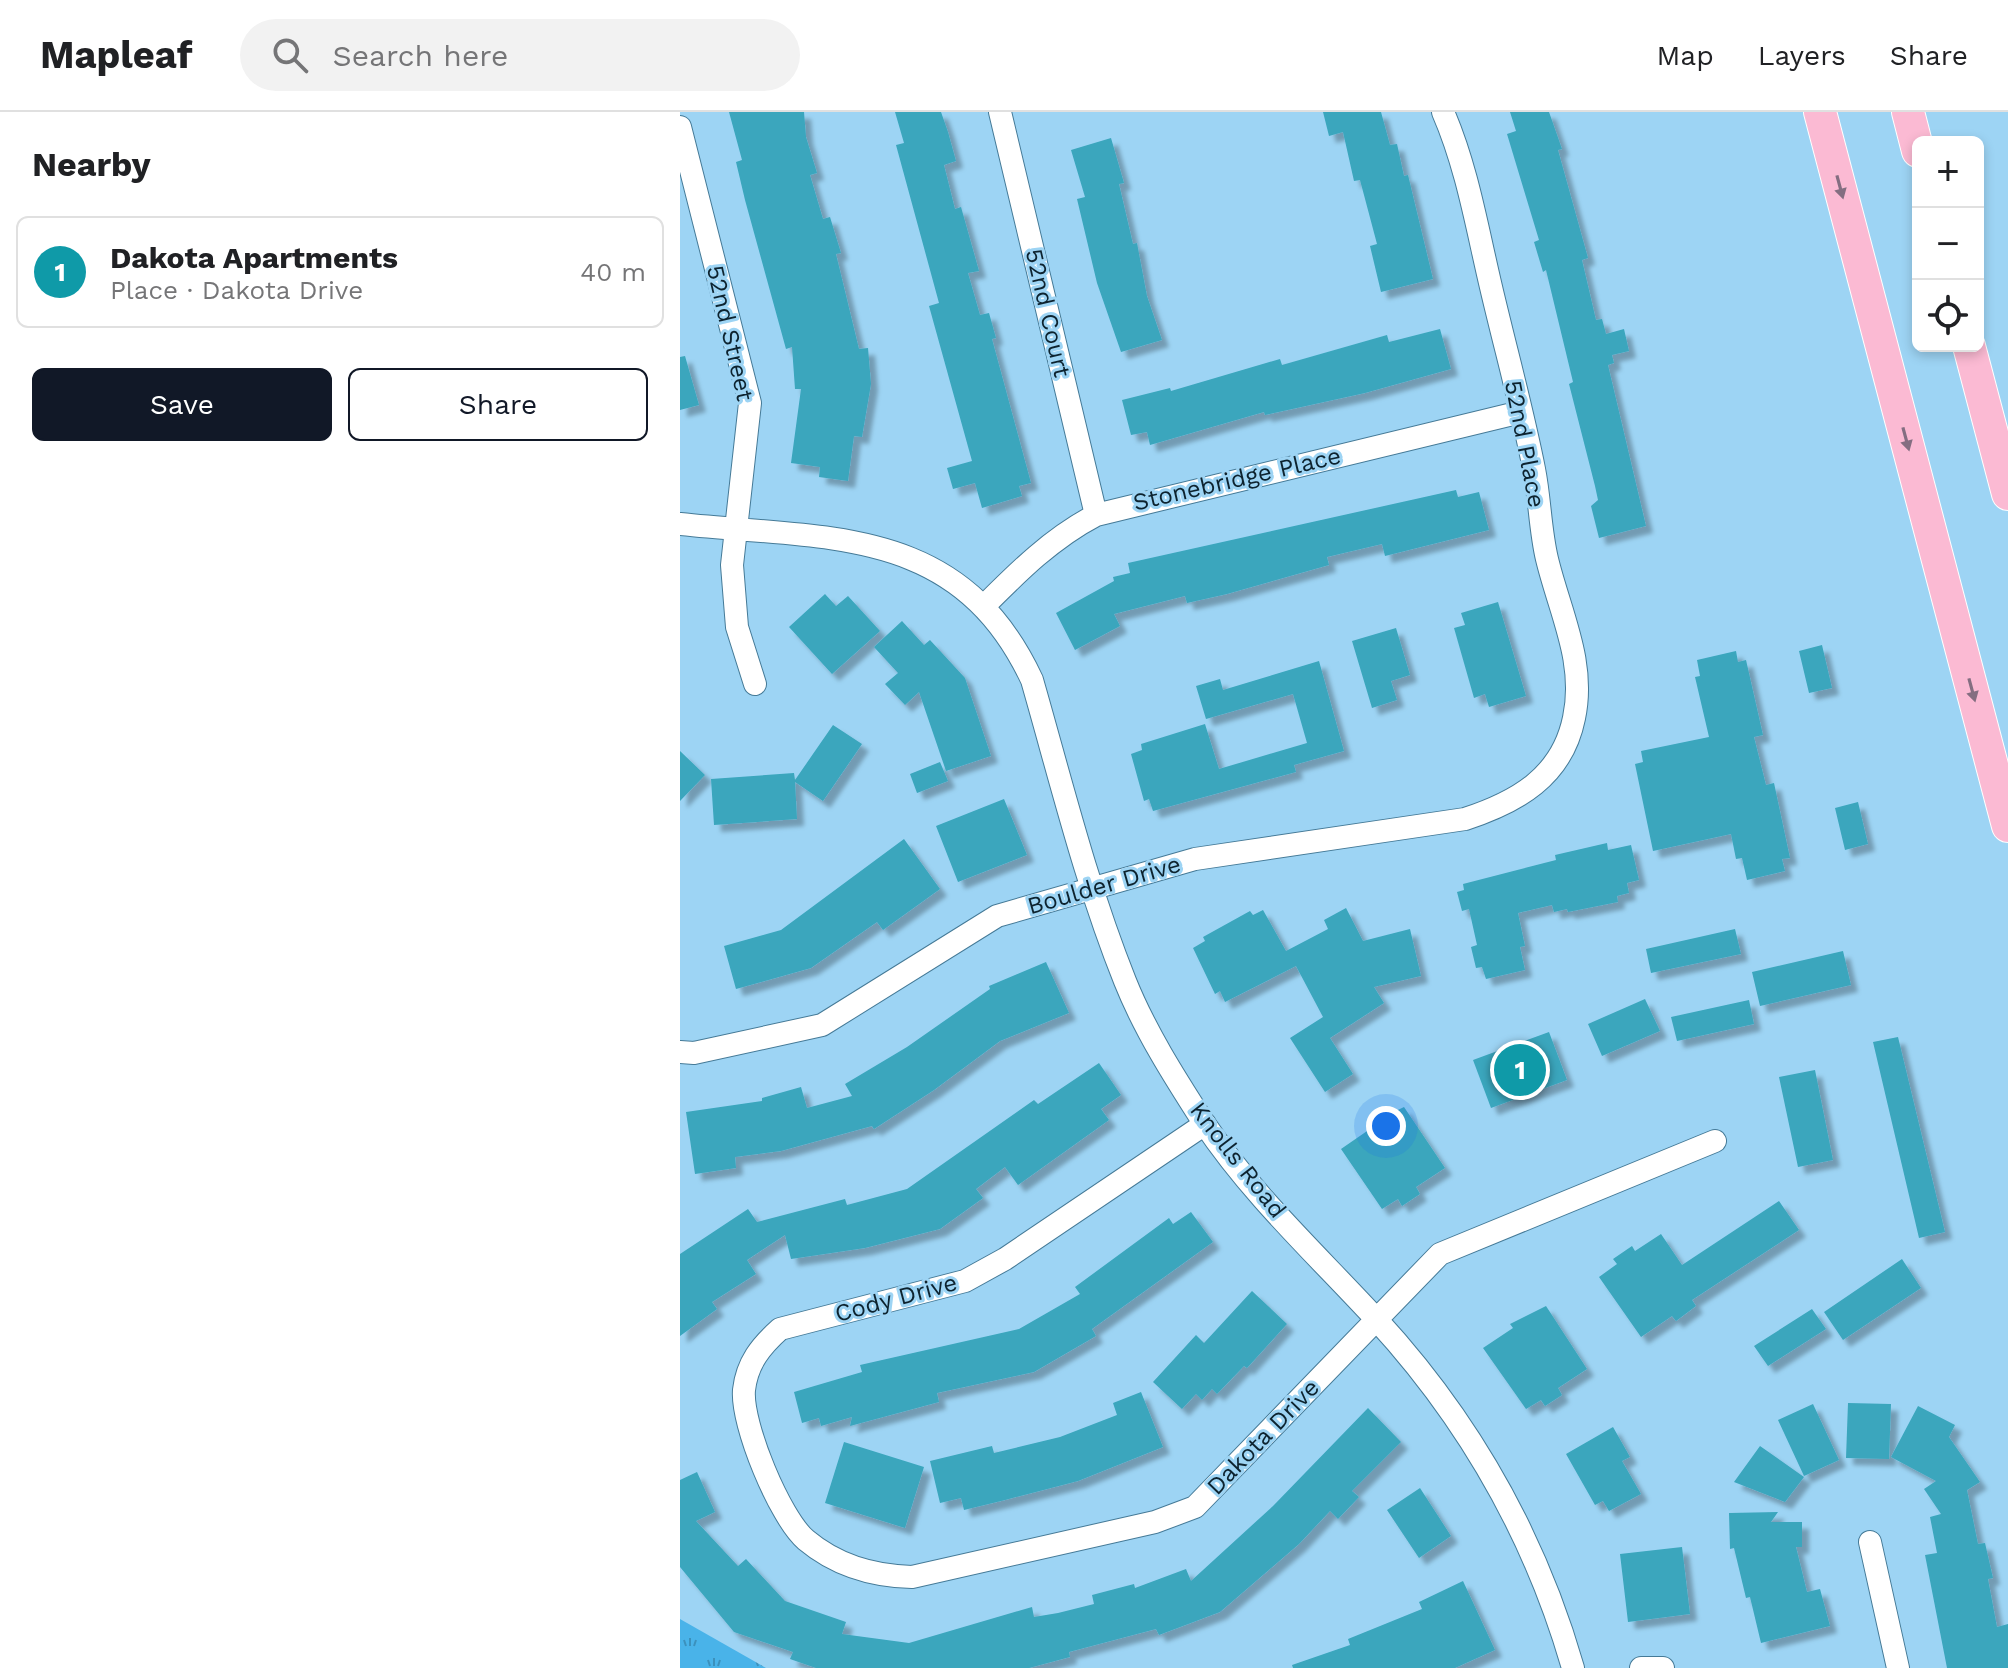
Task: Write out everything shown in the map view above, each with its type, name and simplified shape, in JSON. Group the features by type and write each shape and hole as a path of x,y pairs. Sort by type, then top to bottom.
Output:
{"highway":[{"path":"1820,112 2008,826"},
{"path":"1908,112 1914,136"},
{"path":"1971,352 2008,494"}],"street":[{"name":"52nd Court","path":"1000,112 1096,515"},
{"name":"52nd Place","path":"1443,112 1463,171 1534,470 1546,557 1579,676 1573,721 1564,747 1546,772"},
{"name":"52nd Street","path":"680,127 750,403 732,565 737,627 755,684"},
{"name":"Stonebridge Place","path":"984,606 1038,553 1070,528 1096,515 1521,412"},
{"name":"Knolls Road","path":"680,524 878,545 941,572 984,606 1019,651 1032,680 1092,889 1125,982 1149,1033 1205,1124 1332,1275 1376,1318 1436,1389 1495,1478 1525,1535 1558,1614 1573,1668"},
{"name":"Boulder Drive","path":"680,1052 694,1053 822,1025 997,916 1195,859 1287,842 1465,819 1505,806 1528,791 1546,772"},
{"name":"Cody Drive","path":"746,1410 744,1392 749,1367 761,1346 780,1329 965,1281 1005,1259 1205,1124"},
{"name":"Dakota Drive","path":"746,1410 777,1503 804,1538 840,1563 883,1576 932,1574 1155,1522 1195,1507 1440,1254 1715,1141"},
{"path":"1870,1542 1898,1668"},
{"path":"1641,1668 1663,1668"}],"green space":[{"path":"680,1619 766,1668 680,1668"}],"building":[{"path":"729,112 804,112 806,137 817,173 810,175 823,219 830,217 841,253 836,254 859,349 868,348 871,384 862,437 854,436 848,481 819,477 820,467 791,463 801,389 795,389 792,347 786,349 745,200 736,162 742,160"},
{"path":"895,112 941,112 956,161 944,165 955,209 961,207 979,271 968,273 980,315 989,313 996,338 992,339 1031,483 1019,486 1022,496 982,508 975,483 953,489 947,468 972,461 929,306 939,303 896,145 904,143"},
{"path":"1323,112 1381,112 1390,145 1397,144 1404,176 1408,175 1433,279 1381,292 1370,246 1377,244 1360,180 1354,181 1343,132 1329,136"},
{"path":"1510,112 1549,112 1562,149 1558,150 1588,258 1582,260 1596,320 1602,319 1606,334 1624,329 1629,351 1612,355 1614,363 1608,365 1646,526 1599,538 1591,506 1598,500 1569,384 1573,382 1546,270 1543,272 1534,242 1539,240 1507,134 1516,131"},
{"path":"1111,138 1124,183 1119,184 1133,244 1137,243 1147,296 1162,340 1121,352 1097,283 1077,199 1085,197 1071,150"},
{"path":"1440,329 1451,369 1365,393 1265,415 1264,412 1150,445 1147,432 1131,435 1122,400 1170,388 1171,391 1280,359 1282,365 1387,335 1389,342"},
{"path":"685,356 699,405 680,410 680,357"},
{"path":"1456,490 1458,497 1479,492 1489,530 1385,556 1382,544 1327,557 1329,565 1227,594 1187,603 1185,596 1114,614 1120,626 1075,650 1056,613 1114,581 1113,577 1130,573 1128,563"},
{"path":"825,594 836,606 848,596 880,631 832,674 789,627"},
{"path":"1498,602 1526,696 1489,707 1485,694 1474,698 1454,628 1465,625 1461,613"},
{"path":"902,621 924,645 930,640 965,678 991,756 946,771 919,692 905,705 885,684 898,673 874,647"},
{"path":"1396,628 1410,675 1391,681 1397,700 1372,708 1352,641"},
{"path":"1822,645 1832,688 1809,693 1799,651"},
{"path":"1736,651 1738,662 1746,660 1763,735 1754,737 1766,785 1774,783 1790,858 1782,859 1785,871 1747,880 1742,858 1736,859 1731,834 1653,851 1635,764 1643,762 1641,751 1709,737 1695,677 1700,676 1697,660"},
{"path":"1319,661 1344,751 1294,765 1296,772 1153,811 1149,799 1144,801 1131,754 1142,750 1141,744 1205,724 1219,769 1307,743 1293,694 1206,719 1196,686 1220,679 1223,690"},
{"path":"833,725 862,744 823,801 795,782 797,819 714,825 711,779 794,773 795,780"},
{"path":"680,751 705,775 680,801"},
{"path":"940,762 948,781 917,793 910,774"},
{"path":"1004,799 1027,855 958,882 936,826"},
{"path":"1858,802 1868,844 1845,850 1835,808"},
{"path":"904,839 940,889 883,930 877,922 811,968 736,989 724,946 781,930"},
{"path":"1607,843 1608,850 1631,845 1639,880 1627,883 1629,893 1617,896 1618,902 1568,912 1567,909 1554,912 1552,905 1518,913 1525,946 1520,947 1525,970 1486,979 1482,967 1476,968 1471,947 1477,945 1469,909 1462,911 1457,892 1464,890 1463,884 1556,860 1555,855"},
{"path":"1346,908 1363,941 1410,929 1421,976 1374,987 1384,1003 1330,1038 1353,1074 1325,1092 1290,1038 1323,1017 1296,966 1225,1002 1220,991 1215,994 1193,948 1205,941 1203,937 1250,911 1253,915 1263,910 1286,951 1328,929 1324,920"},
{"path":"1735,929 1741,954 1651,973 1646,949"},
{"path":"1843,951 1851,985 1760,1006 1752,972"},
{"path":"1046,962 1069,1013 1000,1041 874,1129 872,1126 781,1151 735,1157 736,1168 695,1174 686,1112 762,1101 762,1098 801,1087 807,1108 852,1096 845,1084 907,1047 990,989 989,986"},
{"path":"1645,999 1660,1031 1602,1056 1588,1024"},
{"path":"1749,1000 1754,1024 1677,1041 1671,1017"},
{"path":"1549,1032 1567,1080 1491,1108 1473,1060"},
{"path":"1898,1037 1945,1232 1919,1238 1873,1042"},
{"path":"1099,1063 1121,1095 1101,1109 1109,1120 1018,1185 1005,1167 976,1189 983,1198 940,1229 865,1248 791,1259 785,1235 747,1260 756,1274 712,1302 717,1309 680,1336 680,1254 748,1209 757,1222 845,1199 847,1205 907,1189 1034,1100 1038,1104"},
{"path":"1815,1070 1833,1160 1798,1167 1779,1077"},
{"path":"1404,1107 1445,1168 1416,1187 1420,1194 1402,1206 1398,1199 1382,1209 1341,1149 1370,1129 1367,1125"},
{"path":"1779,1201 1799,1230 1692,1300 1696,1306 1676,1321 1672,1316 1641,1337 1599,1277 1617,1264 1613,1259 1632,1246 1635,1251 1661,1234 1682,1265"},
{"path":"1191,1212 1213,1242 1092,1329 1096,1336 1034,1372 937,1393 939,1402 850,1426 852,1417 821,1426 819,1418 802,1423 794,1392 862,1372 860,1365 1019,1329 1080,1294 1075,1287 1169,1218 1173,1224"},
{"path":"1902,1259 1921,1288 1843,1340 1824,1312"},
{"path":"1252,1291 1287,1324 1247,1368 1244,1366 1217,1394 1212,1389 1202,1400 1196,1394 1182,1409 1153,1382 1196,1335 1204,1343"},
{"path":"1546,1306 1587,1369 1558,1388 1562,1395 1545,1406 1541,1400 1526,1409 1483,1348 1513,1328 1510,1324"},
{"path":"1812,1309 1826,1329 1768,1366 1754,1346"},
{"path":"1141,1392 1163,1447 1078,1481 1005,1500 964,1510 961,1498 940,1503 930,1461 992,1446 994,1453 1060,1437 1117,1415 1113,1403"},
{"path":"1848,1403 1891,1404 1889,1459 1846,1458"},
{"path":"1813,1404 1839,1460 1804,1476 1778,1420"},
{"path":"1918,1406 1955,1425 1949,1437 1980,1482 1967,1490 1978,1544 1985,1543 1993,1578 1988,1579 1997,1627 2008,1624 2008,1668 1947,1668 1925,1555 1937,1553 1930,1517 1941,1514 1924,1489 1936,1481 1891,1457"},
{"path":"1368,1408 1401,1442 1352,1491 1359,1497 1338,1519 1330,1511 1299,1544 1220,1612 1159,1635 1156,1629 1069,1652 1070,1657 1029,1668 816,1668 790,1659 793,1652 734,1632 680,1567 680,1480 697,1472 715,1512 696,1521 738,1566 746,1559 785,1601 846,1622 842,1634 909,1643 1032,1607 1034,1617 1058,1613 1094,1604 1092,1595 1134,1584 1135,1588 1186,1569 1191,1581 1273,1506"},
{"path":"1613,1427 1630,1457 1622,1461 1641,1494 1609,1511 1603,1501 1595,1505 1566,1454"},
{"path":"844,1442 924,1467 905,1528 825,1503"},
{"path":"1760,1446 1804,1477 1785,1502 1734,1482"},
{"path":"1420,1488 1451,1536 1419,1558 1387,1510"},
{"path":"1778,1512 1771,1522 1802,1522 1802,1547 1796,1547 1807,1592 1820,1589 1830,1626 1761,1643 1734,1548 1730,1549 1729,1513"},
{"path":"1682,1547 1690,1614 1628,1622 1620,1554"},
{"path":"1463,1581 1495,1650 1455,1668 1293,1668 1292,1665 1350,1645 1348,1639 1422,1609 1419,1602"}],"place":[{"name":"Dakota Apartments","path":"1520,1070"}]}
